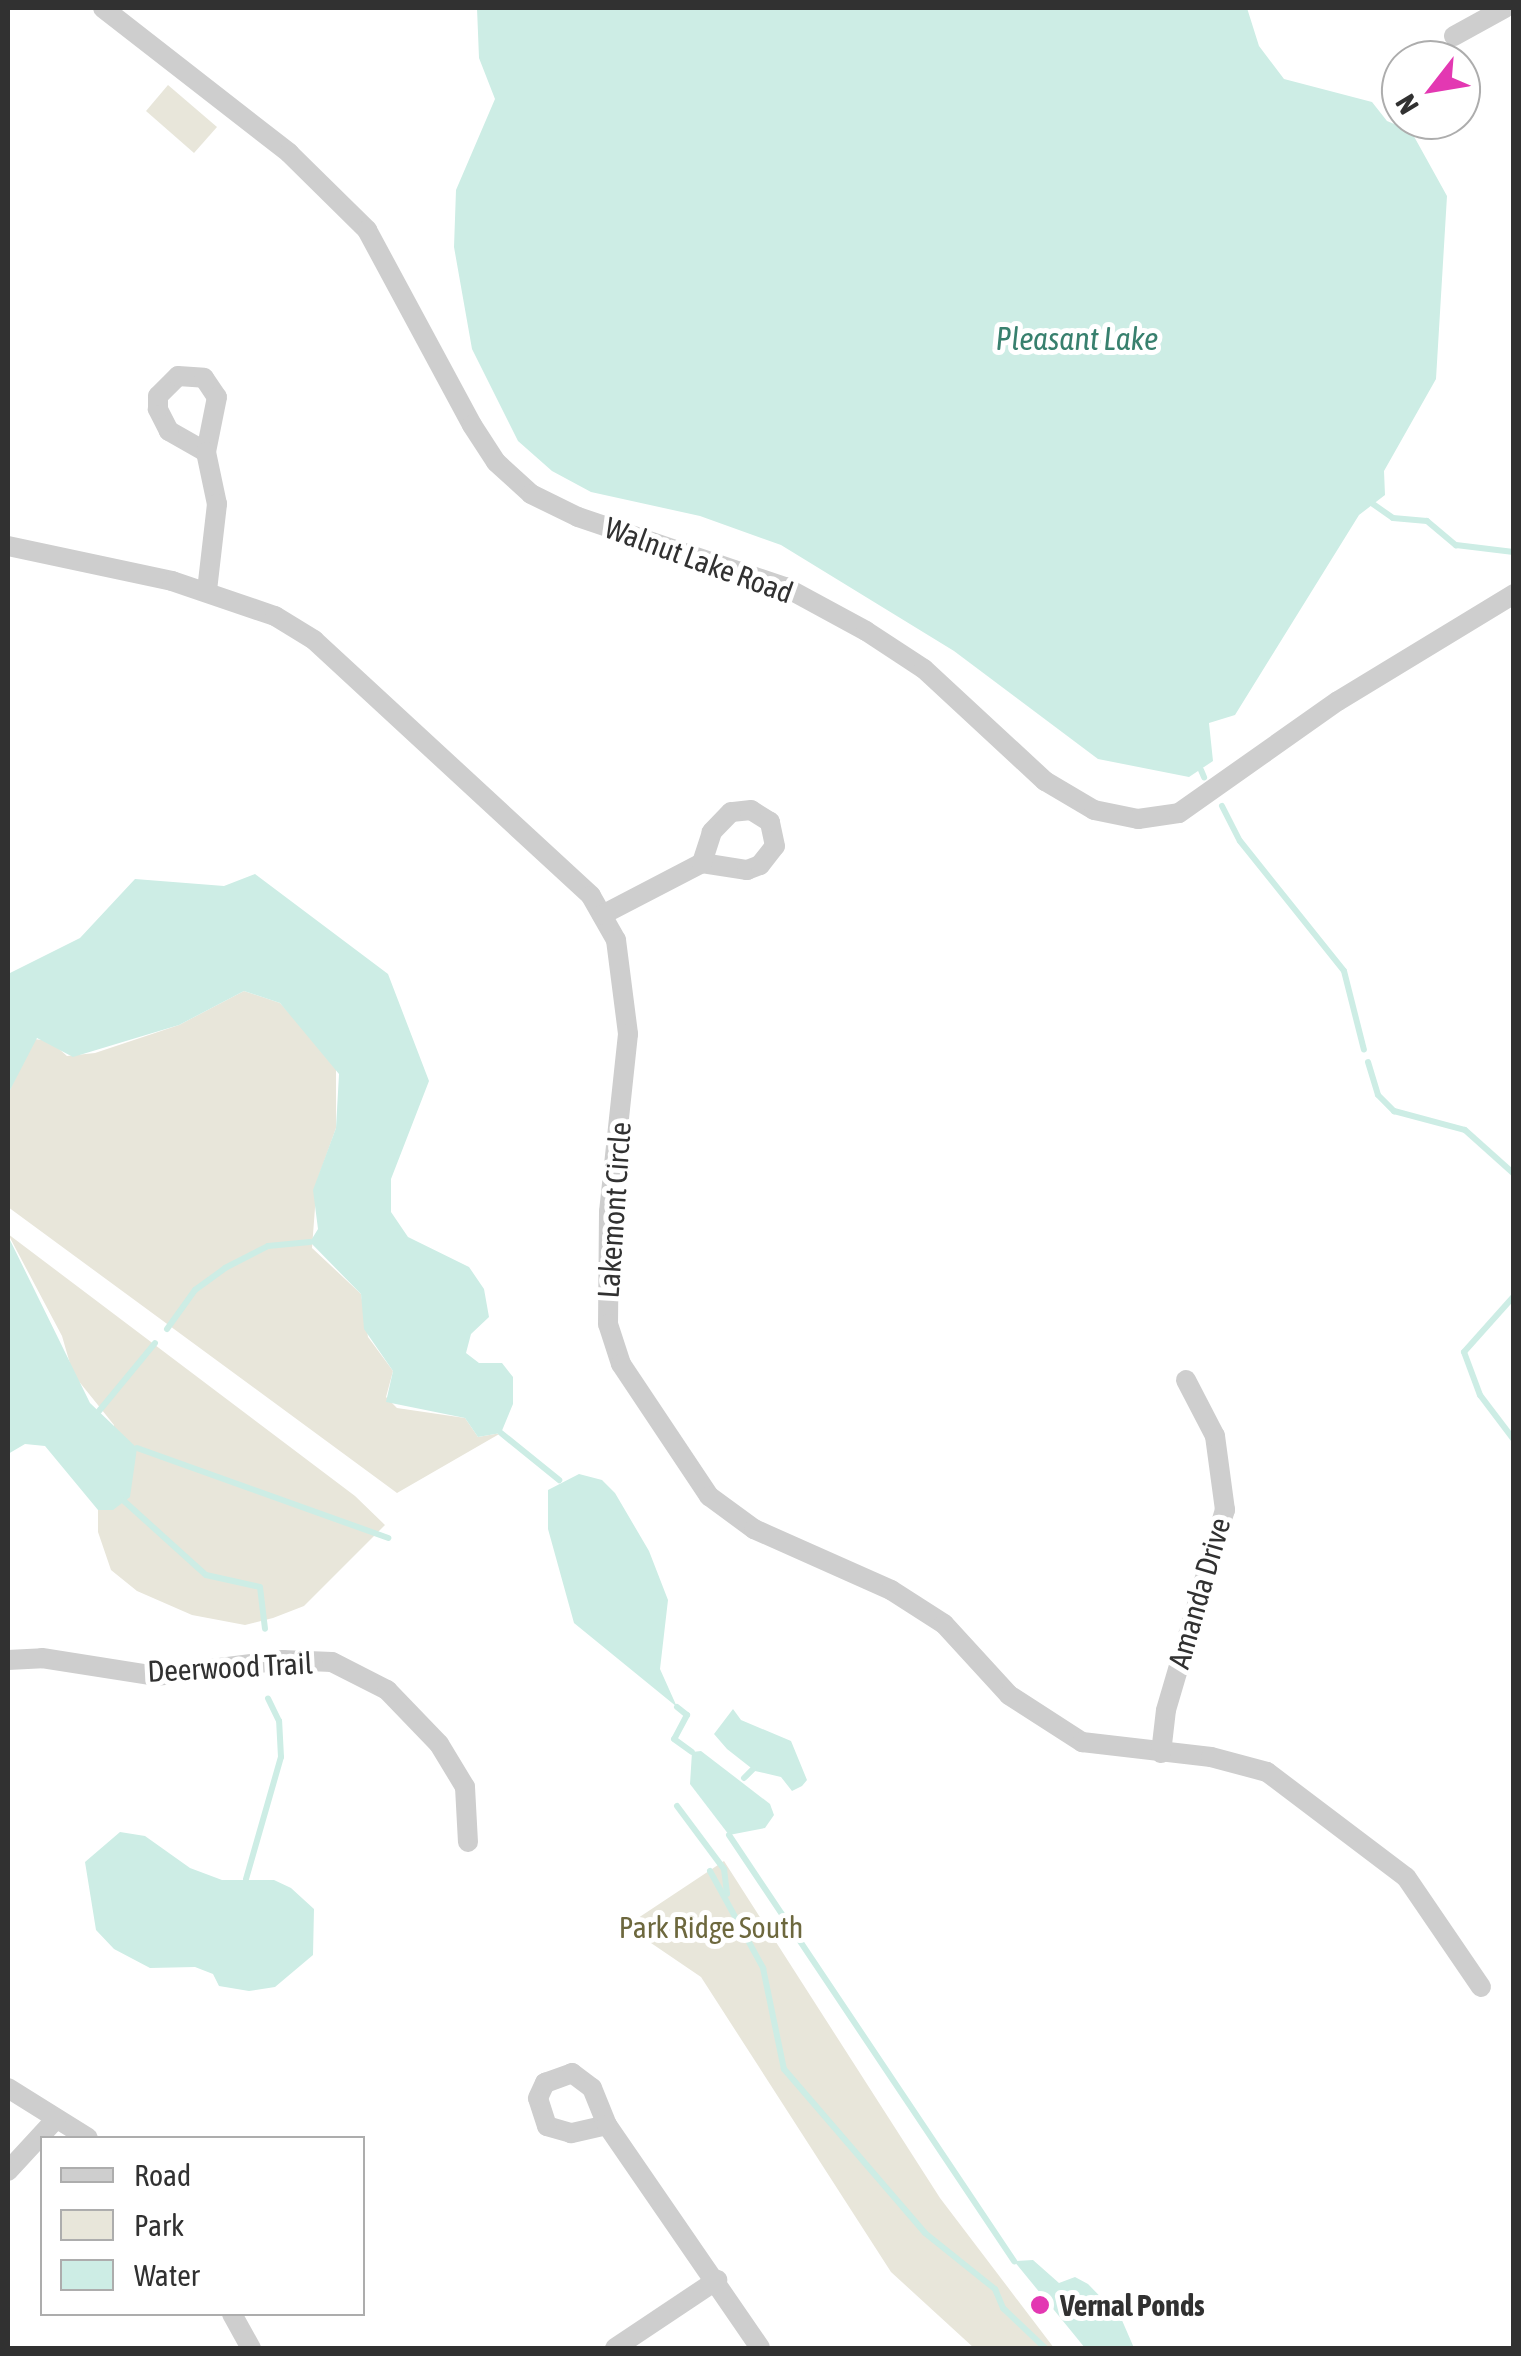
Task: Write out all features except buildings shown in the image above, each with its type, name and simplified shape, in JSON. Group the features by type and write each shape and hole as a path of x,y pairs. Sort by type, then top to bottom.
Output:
{"street":[{"name":"Walnut Lake Road","path":"103,8 289,153 367,230 472,426 496,462 531,494 578,517 785,587 866,632 924,669 1045,780 1094,810 1138,819 1180,813 1338,702 1514,594"},
{"path":"1454,36 1505,8"},
{"path":"206,452 217,504 207,590"},
{"name":"Lakemont Circle","path":"8,546 241,599 314,640 537,839 602,915 625,980 628,1034 609,1212 608,1324 621,1364 673,1449 709,1496 754,1529 891,1590 944,1624 1044,1722 1082,1742 1267,1772 1307,1798 1406,1877 1481,1987"},
{"path":"602,915 702,864"},
{"name":"Amanda Drive","path":"1161,1753 1166,1710 1225,1510 1215,1436 1186,1380"},
{"name":"Deerwood Trail","path":"8,1660 42,1658 156,1676 283,1660 332,1662 386,1690 439,1744 465,1787 468,1842"},
{"path":"8,2088 85,2136"},
{"path":"40,2136 56,2119"},
{"path":"606,2125 717,2280 760,2348"},
{"path":"8,2171 40,2136"},
{"path":"615,2348 717,2280"},
{"path":"233,2316 250,2348"}],"green space":[{"path":"168,85 217,127 194,153 146,111"},
{"path":"244,991 280,1003 336,1064 336,1128 317,1181 312,1248 361,1294 368,1337 393,1371 386,1397 397,1408 465,1418 478,1437 501,1433 397,1493 8,1207 8,1094 34,1039 50,1041 67,1056 95,1053 179,1025"},
{"path":"8,1234 355,1496 385,1525 304,1606 273,1618 245,1625 192,1615 137,1591 111,1570 98,1532 98,1510 113,1510 114,1425 73,1374 62,1336"},
{"name":"Park Ridge South","path":"724,1861 940,2198 1054,2348 974,2348 891,2272 701,1977 626,1926"}],"water":[{"name":"Pleasant Lake","path":"477,8 1247,8 1259,46 1284,79 1372,102 1381,113 1381,140 1416,140 1447,196 1436,379 1384,471 1385,495 1359,515 1235,715 1209,723 1213,761 1189,777 1098,759 954,651 781,545 700,516 591,492 552,471 518,441 472,349 454,247 456,190 495,99 479,58"},
{"path":"255,874 388,974 429,1081 391,1179 391,1212 408,1237 469,1267 484,1289 489,1317 471,1334 466,1353 479,1363 502,1363 513,1377 513,1404 501,1433 478,1437 465,1418 386,1402 393,1371 364,1329 361,1294 310,1242 318,1229 313,1190 336,1128 339,1074 280,1003 244,991 179,1025 73,1057 37,1038 8,1094 8,974 80,938 135,879 224,886"},
{"path":"8,1236 90,1403 137,1448 130,1497 113,1510 98,1510 45,1446 25,1444 8,1454"},
{"path":"579,1474 602,1480 615,1493 649,1551 668,1600 660,1669 677,1707 574,1623 548,1529 548,1490"},
{"path":"733,1709 741,1720 791,1741 807,1780 802,1786 792,1791 781,1777 755,1771 727,1749 714,1734"},
{"path":"701,1751 770,1804 774,1815 765,1828 729,1835 690,1784 692,1752"},
{"path":"120,1832 145,1836 190,1868 222,1880 274,1880 291,1888 314,1909 313,1955 275,1987 249,1991 219,1986 213,1974 195,1967 150,1968 114,1949 96,1930 85,1862"},
{"path":"1033,2260 1059,2283 1075,2277 1088,2284 1121,2318 1134,2348 1085,2348 1014,2261"}],"waterway":[{"path":"1373,504 1393,518 1427,521 1456,545 1514,552"},
{"path":"1201,770 1204,777"},
{"path":"1222,806 1240,841 1344,971 1364,1050"},
{"path":"1368,1062 1378,1095 1394,1111 1465,1130 1514,1174"},
{"path":"167,1329 195,1290 225,1268 268,1246 310,1242"},
{"path":"1514,1296 1464,1352 1480,1395 1514,1440"},
{"path":"99,1411 155,1343"},
{"path":"501,1433 559,1480"},
{"path":"137,1448 388,1538"},
{"path":"124,1501 206,1575 260,1587 265,1629"},
{"path":"246,1879 281,1757 279,1721 268,1698"},
{"path":"677,1707 687,1715 674,1739 692,1752"},
{"path":"744,1778 753,1769"},
{"path":"677,1806 724,1869 727,1894"},
{"path":"729,1835 1014,2261"},
{"path":"710,1871 763,1968 784,2069 925,2233 995,2289 1003,2308 1045,2348"}],"place":[{"name":"Vernal Ponds","path":"1040,2305"}]}
